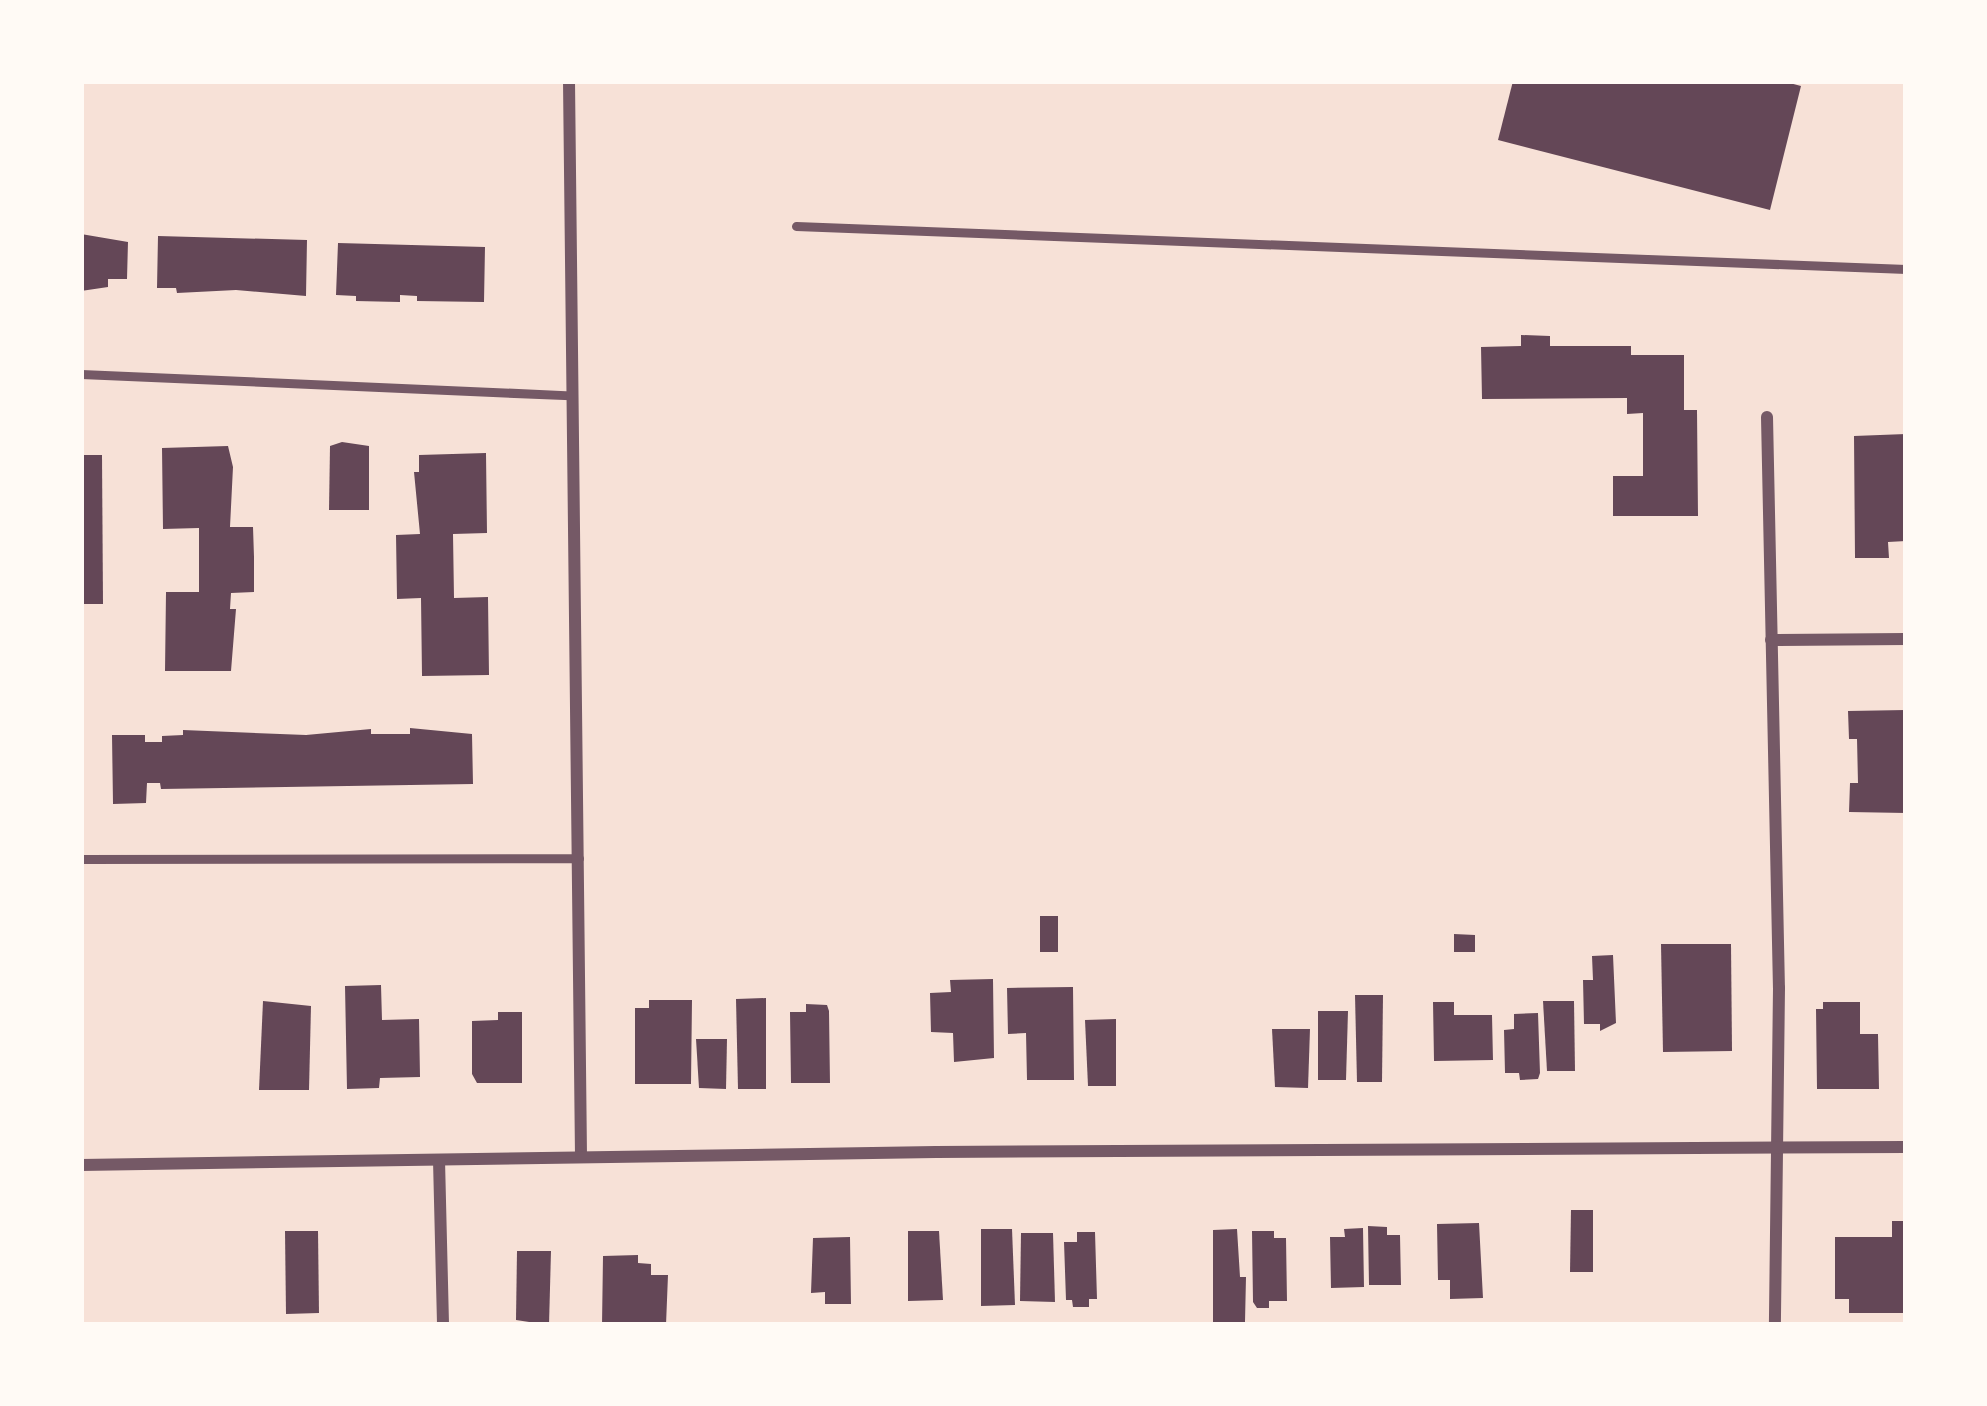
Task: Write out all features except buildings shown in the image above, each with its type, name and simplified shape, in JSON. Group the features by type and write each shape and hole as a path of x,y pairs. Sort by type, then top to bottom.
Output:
{"street":[{"path":"569,81 581,1157"},
{"path":"1766,417 1778,1148 1775,1325"},
{"path":"1771,640 1906,639"},
{"path":"81,1165 1906,1147"},
{"path":"439,1160 443,1325"}],"lane":[{"path":"796,226 1906,269"},
{"path":"81,374 572,394"},
{"path":"81,860 578,858"}]}
